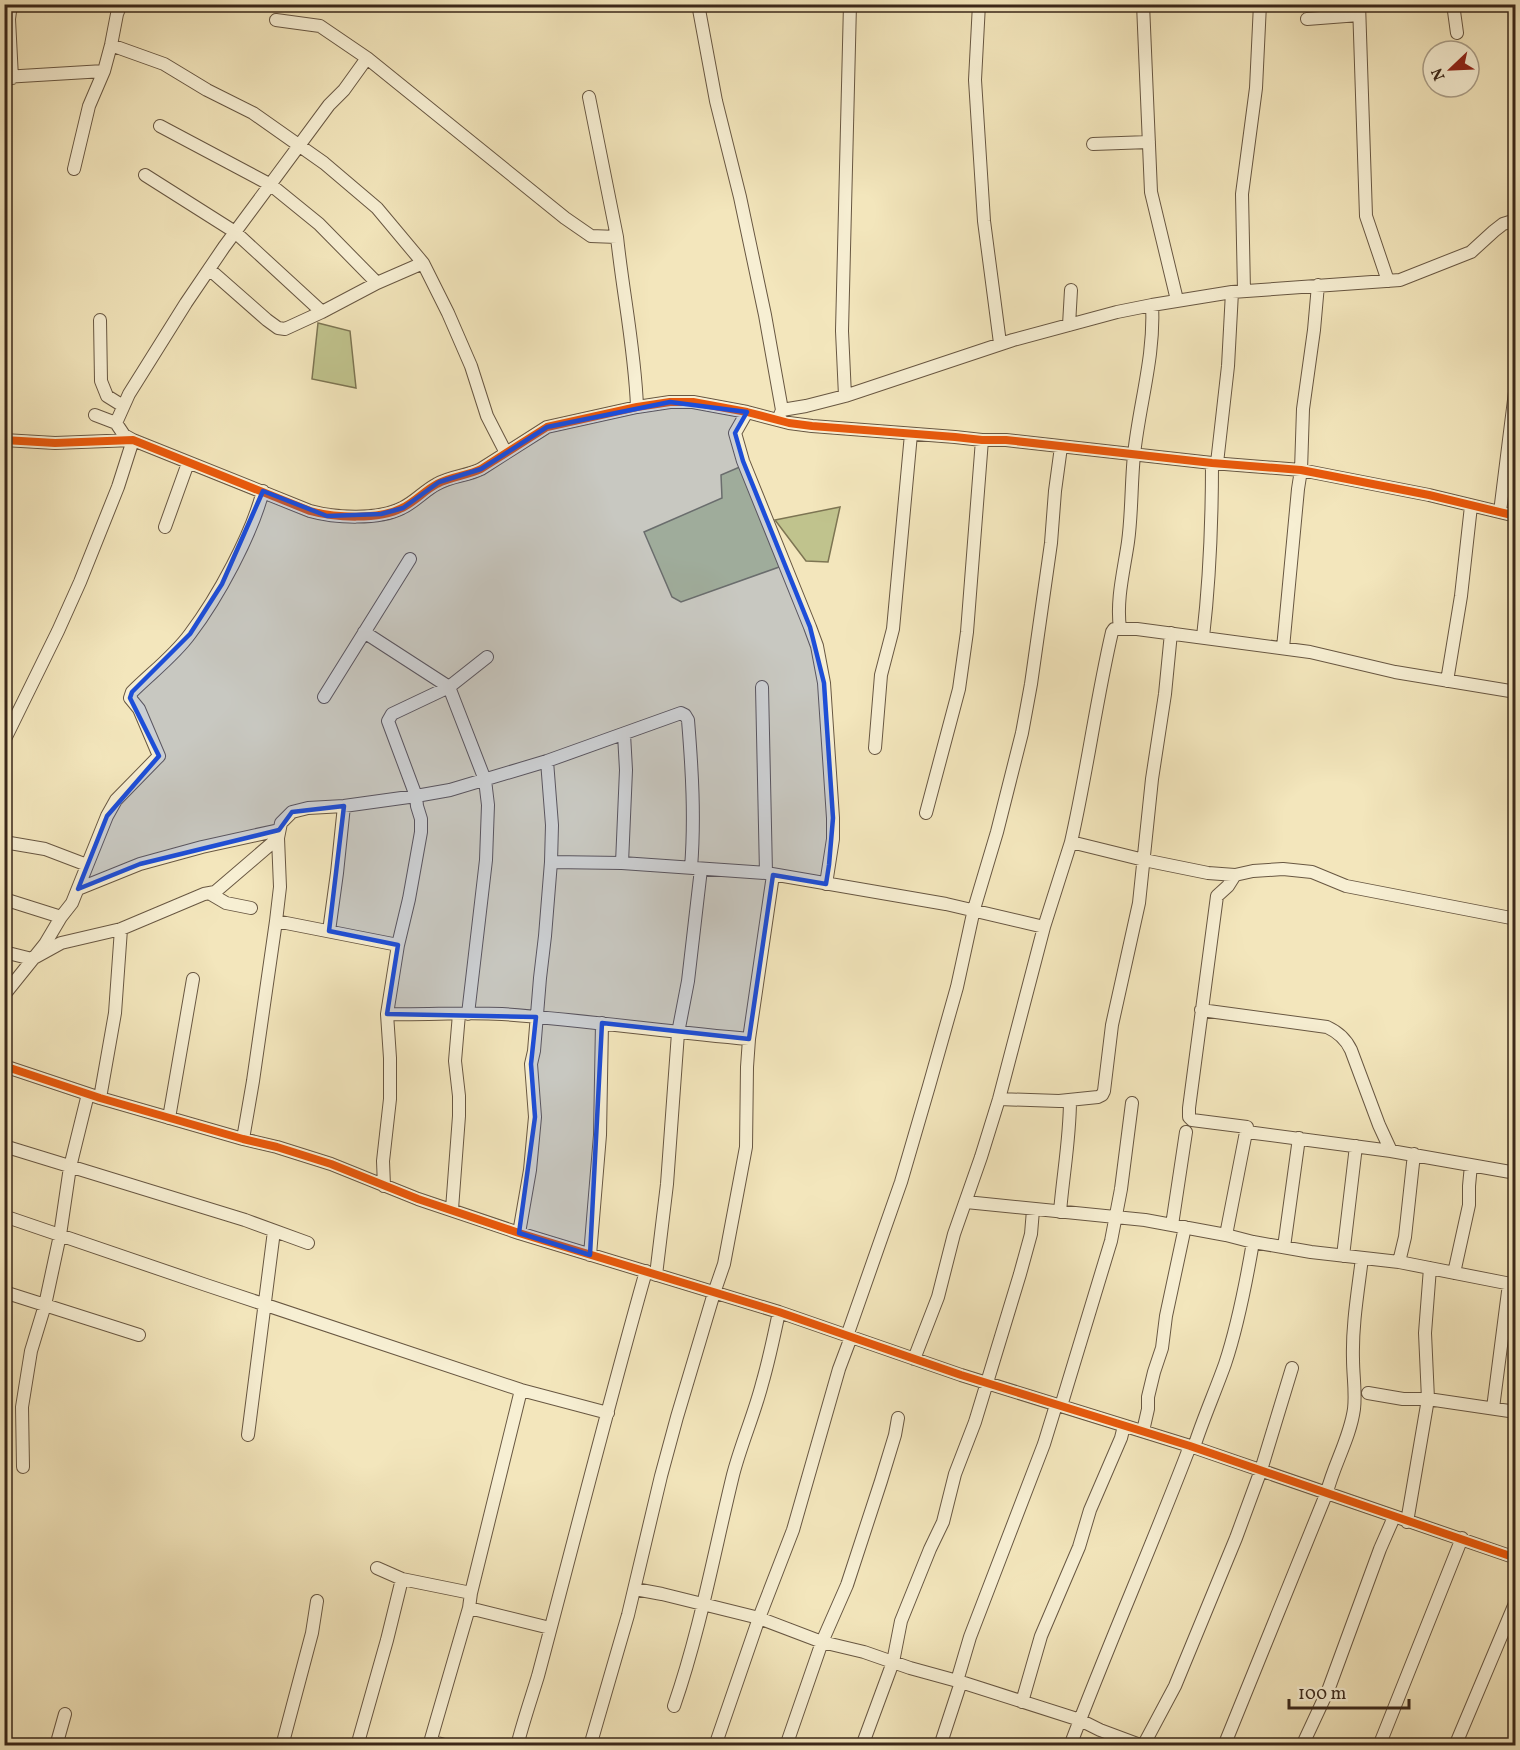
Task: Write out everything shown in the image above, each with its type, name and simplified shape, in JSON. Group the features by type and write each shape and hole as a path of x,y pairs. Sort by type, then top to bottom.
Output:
{"street":[{"path":"11,4 8,77 104,71"},
{"path":"74,169 89,106 104,71 121,4"},
{"path":"698,4 716,101 740,197 765,315 780,415 789,423 982,440 1006,440 1214,463 1301,470 1429,495 1515,516"},
{"path":"845,396 842,331 850,4"},
{"path":"979,4 975,80 984,221 1000,343"},
{"path":"1143,4 1151,192 1177,300"},
{"path":"1203,637 1210,569 1214,463 1238,292 1242,194 1256,88 1260,4"},
{"path":"1454,4 1457,33"},
{"path":"1307,19 1359,10 1366,216 1388,281"},
{"path":"276,20 320,26 367,58 565,218 591,236 617,237"},
{"path":"111,45 164,64 207,90 253,113 324,163 377,208 423,263 448,313 471,366 487,416 506,453"},
{"path":"116,423 129,394 209,269 299,145 367,58"},
{"path":"589,97 617,237 635,371 636,407"},
{"path":"160,126 271,185 319,224 377,283"},
{"path":"1094,144 1149,142"},
{"path":"145,175 235,232 322,312"},
{"path":"95,415 116,423 124,435 133,440 310,511 327,516 381,514 403,508 439,482 470,474 547,427 636,407 670,402 693,402 747,412 780,415 845,396 1000,343 1152,305 1238,292 1400,280 1471,252 1503,224 1515,220"},
{"path":"209,269 267,320 278,328 285,329 377,283 423,263"},
{"path":"1283,648 1301,470 1303,409 1318,285"},
{"path":"1068,325 1071,290"},
{"path":"1120,628 1121,580 1128,540 1134,454 1153,328 1152,305"},
{"path":"100,320 101,381 107,396 123,406"},
{"path":"1500,512 1515,384"},
{"path":"747,412 735,433 743,461 817,646 824,683 833,818 826,884"},
{"path":"875,748 880,675 893,629 911,434"},
{"path":"7,442 133,440"},
{"path":"4,741 85,570 118,487 133,440"},
{"path":"926,813 959,689 967,632 982,440"},
{"path":"715,1746 759,1618 793,1530 839,1369 901,1182 957,987 974,909 997,832 1022,733 1051,543 1061,447"},
{"path":"165,527 188,463"},
{"path":"4,995 45,944 72,903 107,816 116,800 159,756 139,710 130,698 132,693 166,662 190,634 222,584 253,521 263,491"},
{"path":"1447,681 1461,596 1471,506"},
{"path":"324,697 410,559"},
{"path":"914,1359 938,1297 954,1234 999,1099 1044,927 1071,842 1114,629 1128,628 1171,633 1310,652 1395,672 1515,692"},
{"path":"364,632 449,687 485,780 488,805 486,860 455,1060 459,1116 452,1209"},
{"path":"999,1099 1070,1100 1098,1097 1104,1091 1112,1025 1139,903 1171,633"},
{"path":"384,1186 383,1161 390,1099 387,1014 398,945 410,899 421,832 416,796 388,721 392,714 449,687 487,657"},
{"path":"590,1746 635,1589 661,1476 724,1263 746,1147 749,1039 769,874 762,687"},
{"path":"243,1139 255,1071 280,887 280,823 292,812 308,808 344,806 450,790 547,761 681,713 686,715 693,776 696,868 688,981 678,1032 667,1184 651,1273 608,1413 517,1746"},
{"path":"622,862 626,770 624,734"},
{"path":"519,1233 530,1170 535,1117 531,1064 551,862 552,825 547,761"},
{"path":"328,931 344,806"},
{"path":"78,889 140,864 202,847 279,834"},
{"path":"4,952 32,959 61,943 121,929 215,892 279,834"},
{"path":"4,842 45,849 87,865"},
{"path":"1071,842 1208,873 1235,875 1252,871 1283,869 1312,873 1346,886 1515,919"},
{"path":"551,862 622,862 769,874 974,909 1044,927"},
{"path":"1226,1235 1247,1132 1246,1127 1192,1120 1189,1116 1217,897 1235,875"},
{"path":"209,893 226,903 251,908"},
{"path":"4,899 61,917"},
{"path":"276,921 398,945"},
{"path":"22,1467 22,1407 31,1351 45,1305 60,1235 70,1167 94,1096 115,1013 121,929"},
{"path":"169,1118 193,980"},
{"path":"1201,1010 1327,1027 1342,1037 1351,1050 1391,1151"},
{"path":"387,1014 536,1017 749,1039"},
{"path":"590,1255 600,1135 602,1023"},
{"path":"4,1066 94,1096 331,1164 384,1186 519,1233 779,1312 987,1383 1143,1431 1327,1492 1407,1522 1462,1538 1515,1558"},
{"path":"1060,1212 1064,1164 1070,1131 1070,1100"},
{"path":"940,1746 970,1637 1044,1444 1094,1302 1116,1217 1132,1103"},
{"path":"1172,1225 1186,1132"},
{"path":"1247,1132 1414,1154 1515,1173"},
{"path":"1284,1247 1299,1138"},
{"path":"4,1146 175,1198 308,1243"},
{"path":"1343,1256 1356,1146"},
{"path":"1399,1263 1405,1238 1414,1154"},
{"path":"1454,1273 1469,1204 1472,1165"},
{"path":"966,1202 1172,1225 1253,1242 1430,1268 1512,1285 1493,1408"},
{"path":"862,1746 893,1662 901,1621 943,1522 955,1474 975,1422 1025,1254 1034,1210"},
{"path":"4,1216 521,1390 608,1413"},
{"path":"1143,1431 1148,1397 1162,1348 1166,1316 1185,1227"},
{"path":"248,1435 274,1231"},
{"path":"1070,1746 1226,1362 1243,1296 1253,1242"},
{"path":"1224,1746 1327,1492 1347,1436 1355,1392 1354,1328 1362,1258"},
{"path":"1407,1522 1428,1400 1425,1333 1430,1268"},
{"path":"4,1292 139,1335"},
{"path":"674,1706 687,1668 734,1473 762,1384 779,1312"},
{"path":"635,1589 759,1618 822,1642 864,1652 1080,1720 1143,1746 1175,1686 1236,1538 1261,1470 1292,1368"},
{"path":"448,1746 430,1743 469,1608 521,1390"},
{"path":"1368,1393 1515,1412"},
{"path":"786,1746 822,1642 847,1584 881,1481 898,1418"},
{"path":"1022,1702 1041,1636 1079,1547 1090,1510 1124,1426"},
{"path":"1302,1746 1329,1688 1394,1517"},
{"path":"1379,1746 1462,1538"},
{"path":"376,1568 402,1579 471,1593"},
{"path":"357,1746 402,1579"},
{"path":"282,1746 312,1633 317,1600"},
{"path":"1455,1746 1515,1601"},
{"path":"469,1608 550,1629"},
{"path":"56,1746 65,1714"}],"highlighted area":[{"path":"670,402 747,412 735,433 743,461 810,627 824,683 833,818 826,884 773,875 749,1039 602,1023 590,1255 519,1233 535,1117 531,1064 536,1017 387,1014 398,945 329,931 344,806 292,812 279,830 140,864 78,889 107,816 159,756 130,698 132,692 190,634 222,584 263,491 327,516 381,514 403,508 439,482 481,469 547,427"}],"green space":[{"path":"318,323 350,331 356,388 312,379"},
{"path":"742,466 782,566 681,602 672,597 644,532 722,498 721,475"},
{"path":"840,507 828,562 806,561 775,520"}],"cycle path":[{"path":"4,440 55,443 133,440 310,511 332,515 369,516 381,515 402,508 442,481 481,469 547,427 637,407 670,402 693,402 812,426 1006,440 1212,463 1301,470 1429,495 1516,516"},
{"path":"4,1066 100,1098 331,1164 418,1199 519,1233 779,1312 961,1375 1190,1446 1516,1558"}]}
